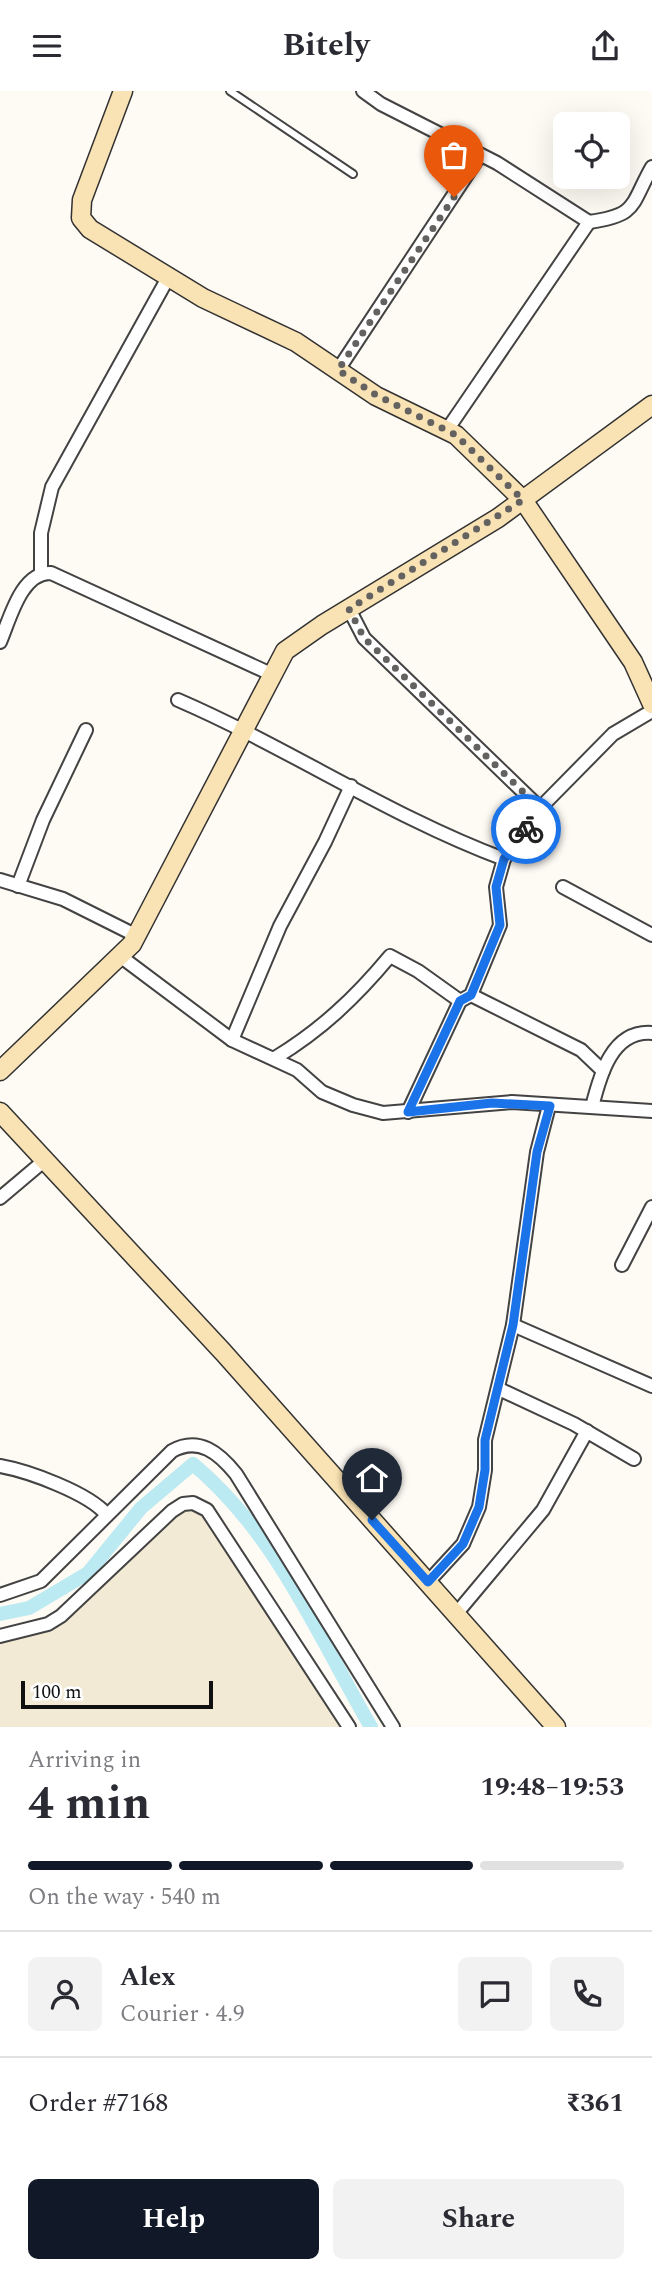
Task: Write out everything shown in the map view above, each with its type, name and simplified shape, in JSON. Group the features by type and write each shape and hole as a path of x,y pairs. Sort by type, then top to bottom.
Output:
{"street":[{"path":"123,91 82,200 81,218 90,229 203,298 296,342 376,395 456,435 523,500 634,662 652,704"},
{"path":"363,91 381,104 480,155 589,222 620,218 628,211 652,167"},
{"path":"338,370 428,239 480,155"},
{"path":"447,430 589,222"},
{"path":"41,573 41,533 52,488 169,276"},
{"path":"0,1072 120,956 137,936 285,651 523,500 652,405"},
{"path":"0,642 22,591 41,573 51,573 271,674"},
{"path":"349,609 364,638 541,809"},
{"path":"178,700 244,729 297,761 457,842 504,859"},
{"path":"408,1112 500,925 496,887 504,859 541,809 613,734 652,711"},
{"path":"18,885 43,820 86,730"},
{"path":"232,1040 280,926 325,842 351,786"},
{"path":"0,880 63,899 137,936"},
{"path":"563,887 652,935"},
{"path":"120,956 232,1040 297,1070 322,1092 383,1114 450,1105 500,1103 652,1111"},
{"path":"275,1058 315,1034 359,993 390,956 465,998 581,1050 603,1071"},
{"path":"592,1107 603,1071 628,1036 652,1033"},
{"path":"428,1582 463,1544 479,1507 485,1470 485,1440 513,1325 537,1152 550,1106"},
{"path":"0,1112 223,1352 556,1727"},
{"path":"0,1198 45,1160"},
{"path":"622,1265 652,1207"},
{"path":"513,1325 652,1386"},
{"path":"499,1389 587,1431 635,1459"},
{"path":"456,1614 543,1510 587,1431"},
{"path":"0,1595 41,1581 100,1508 178,1448 201,1445 223,1458 260,1510 393,1727"},
{"path":"1,1470 16,1469 100,1508"},
{"path":"0,1636 48,1624 61,1616 172,1511 183,1504 193,1503 207,1510 223,1531 349,1727"}],"lane":[{"path":"230,91 353,174"}],"shaded area":[{"path":"178,1497 205,1508 349,1727 0,1727 0,1640 61,1623 132,1555"}],"waterway":[{"path":"0,1614 29,1608 88,1573 141,1508 193,1464 222,1491 272,1554 371,1727"}],"way so far":[{"path":"454,197 338,370 376,395 456,435 523,500 349,609 364,638 541,809 526,829"}],"route":[{"path":"372,1520 428,1582 463,1544 479,1507 485,1470 485,1440 513,1325 537,1152 550,1106 512,1102 450,1105 408,1112 460,1001 471,995 500,925 496,887 504,859 526,829"}]}
